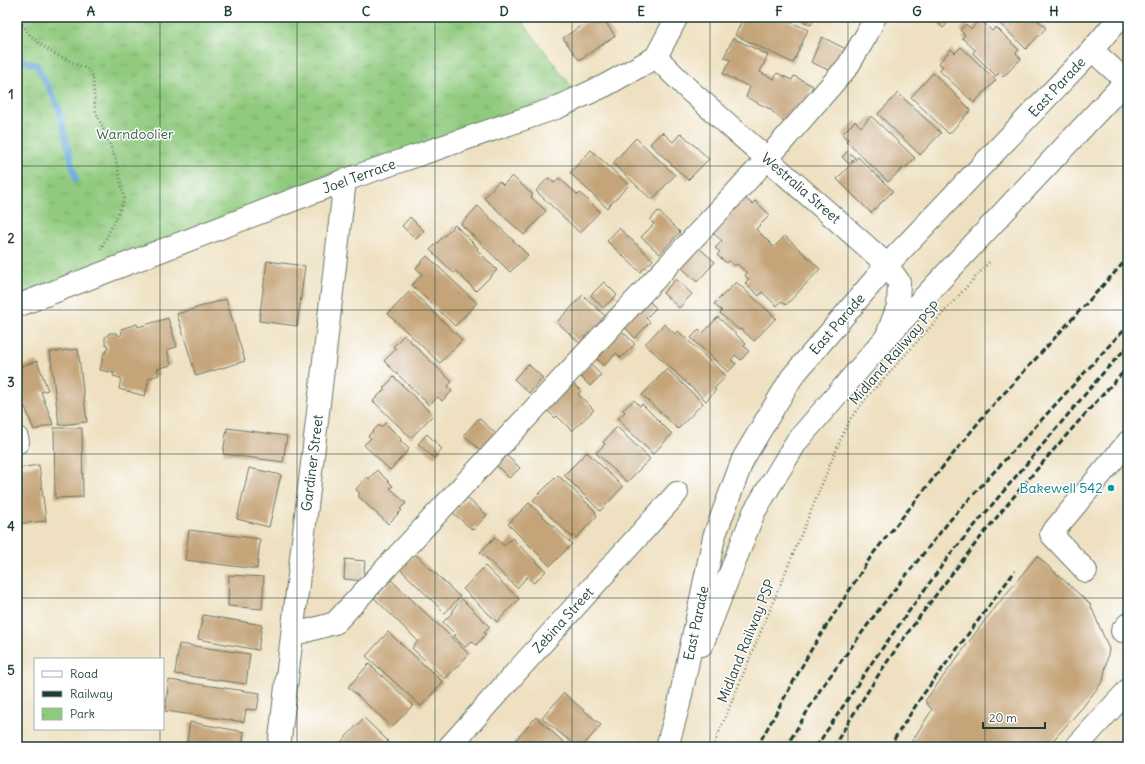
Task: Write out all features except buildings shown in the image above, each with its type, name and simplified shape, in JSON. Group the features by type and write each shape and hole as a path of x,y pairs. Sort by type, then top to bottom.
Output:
{"main road":[{"path":"656,57 677,17"},
{"path":"292,635 335,623 767,159 848,66 875,17"},
{"name":"East Parade","path":"667,747 679,704 714,537 743,459 792,377 887,265 1092,50 1120,17"},
{"path":"1092,50 1127,81"},
{"name":"Joel Terrace","path":"17,306 345,180 556,108 606,85 656,57"},
{"name":"Westralia Street","path":"656,57 689,90 887,265 899,282 898,306 885,339"},
{"name":"East Parade","path":"679,704 754,512 797,441 885,339 1127,81"},
{"name":"Gardiner Street","path":"278,747 345,180"},
{"path":"1086,571 1051,534 1128,442"},
{"name":"Zebina Street","path":"449,747 678,493"},
{"path":"1076,747 1128,690"}],"path":[{"path":"19,17 22,26 40,45 89,70 93,77 95,109 116,160 124,198 96,260 100,274"},
{"name":"Midland Railway PSP","path":"714,747 842,436 851,418 868,396 994,257"}],"green space":[{"name":"Warndoolier","path":"17,17 519,17 574,90 17,306"}],"waterway":[{"path":"17,59 37,65 58,106 76,180"}],"railway":[{"path":"757,747 811,650 872,555 986,413 1128,258"},
{"path":"786,747 820,690 880,608 951,519 1128,325"},
{"path":"816,747 873,661 949,556 1103,373 1128,346"},
{"path":"833,747 885,665 971,549 1032,475 1128,367"},
{"path":"889,747 922,696 1015,571"}],"place":[{"name":"Bakewell 542","path":"1111,488"}]}
